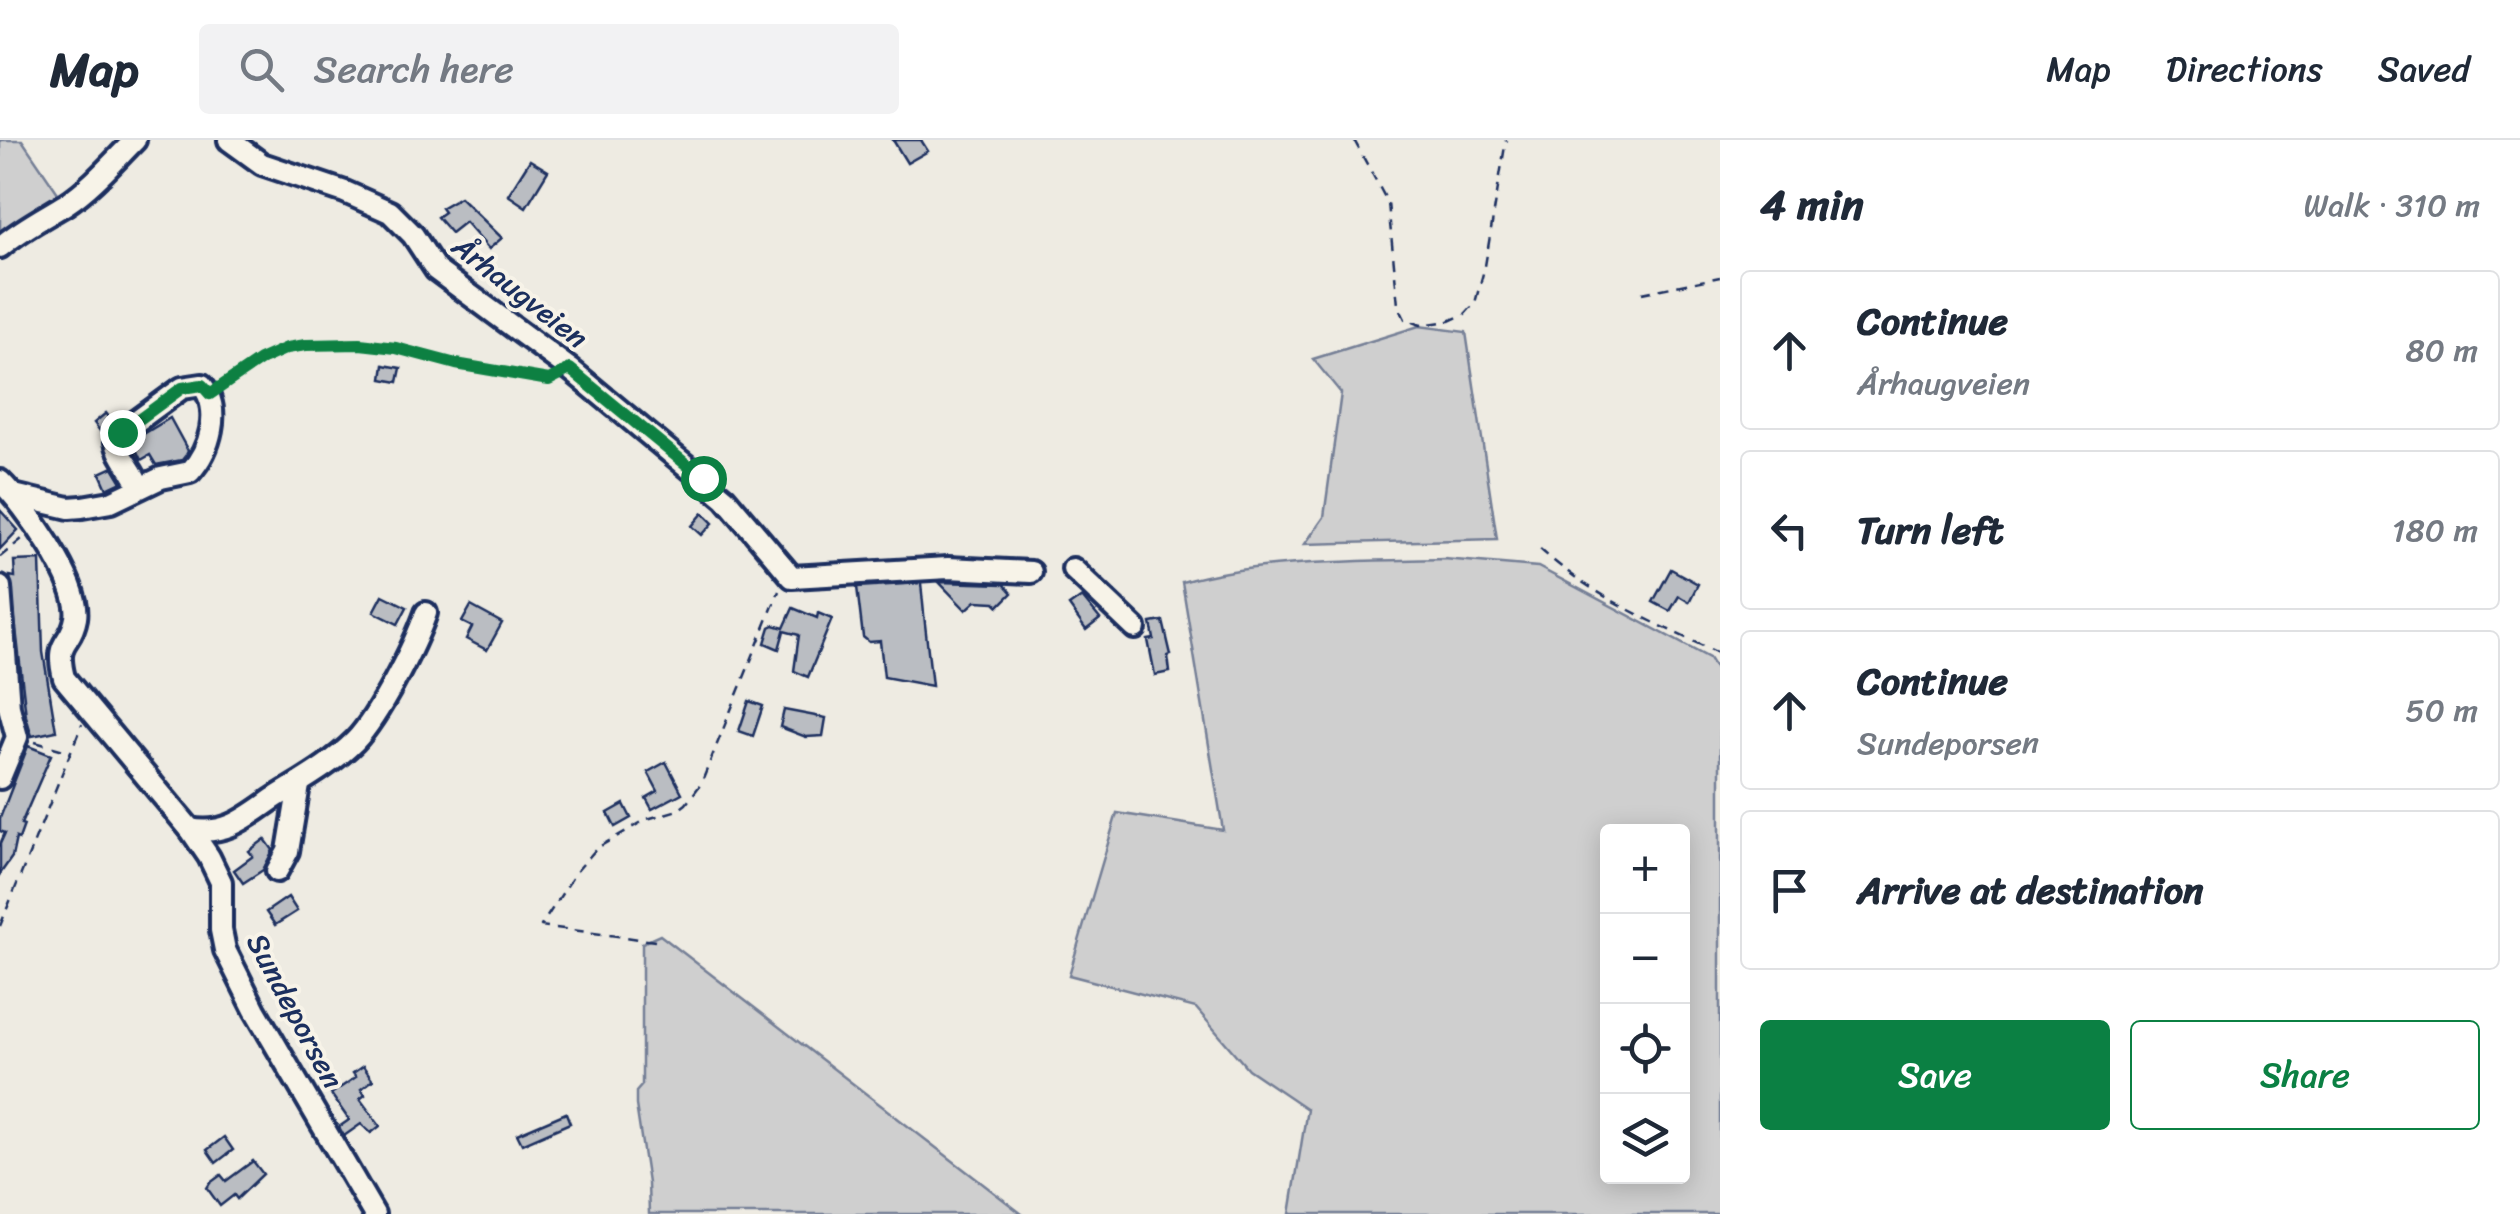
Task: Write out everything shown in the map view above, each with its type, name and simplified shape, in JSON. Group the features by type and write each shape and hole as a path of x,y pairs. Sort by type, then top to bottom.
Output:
{"street":[{"name":"Århaugveien","path":"229,140 262,164 390,212 413,235 436,270 570,369 726,498 792,577"},
{"path":"0,247 82,191 124,144"},
{"path":"139,487 134,472 117,450 116,442 122,432 182,388 202,385 210,394"},
{"name":"Sundeporsen","path":"7,488 68,508 82,507 111,502 161,478 190,472 199,462 214,411 210,394"},
{"name":"Sundeporsen","path":"7,488 52,551 75,602 76,620 62,644 64,678 190,829 221,882 220,930 225,950 254,1010 374,1214"},
{"path":"792,577 948,568 1031,572"},
{"path":"1074,569 1135,628"},
{"path":"0,587 9,706 17,737 0,778"},
{"path":"190,829 212,832 230,827 300,785 346,749 365,729 426,613"},
{"path":"277,871 288,851 300,785"}],"path":[{"path":"1354,140 1388,202 1398,306 1405,319 1421,325 1459,318 1474,303 1485,266 1506,140"},
{"path":"1642,293 1720,277"},
{"path":"210,394 260,360 287,348 306,345 396,348 456,364 549,380 570,369"},
{"path":"0,557 23,538"},
{"path":"1540,548 1567,574 1634,613 1720,654"},
{"path":"655,941 542,926 596,848 646,819 686,804 700,784 780,588 792,577"},
{"path":"0,926 88,709"},
{"path":"17,737 72,752"}],"shaded area":[{"path":"0,140 22,140 58,193 0,237"},
{"path":"1419,326 1466,332 1497,539 1305,544 1324,517 1341,393 1313,359"},
{"path":"1444,559 1538,567 1709,658 1720,676 1720,1214 1290,1214 1307,1109 1248,1069 1196,1008 1069,975 1117,813 1223,830 1182,582 1244,569"},
{"path":"660,935 1022,1214 649,1214 636,1092 642,1085 642,943"}],"building":[{"path":"893,140 921,140 928,151 907,163"},
{"path":"530,160 548,171 526,207 508,195"},
{"path":"460,197 502,238 489,249 465,222 451,233 437,217 444,212 441,208"},
{"path":"384,365 401,368 398,382 382,379"},
{"path":"106,413 113,422 103,435 94,423"},
{"path":"170,418 188,451 186,455 182,460 156,465 150,455 141,460 132,441"},
{"path":"113,467 122,482 107,489 100,473"},
{"path":"0,510 18,530 0,549"},
{"path":"703,513 713,523 702,535 692,526"},
{"path":"40,560 43,652 56,731 32,736 26,716 10,576 15,577 14,561"},
{"path":"1671,569 1698,584 1689,602 1679,596 1670,611 1653,602"},
{"path":"939,582 1004,584 1012,593 999,606 995,602 976,601 966,610"},
{"path":"921,583 932,686 884,677 880,641 869,642 863,637 857,587"},
{"path":"383,595 407,607 398,624 374,612"},
{"path":"1082,597 1100,619 1086,630 1069,606"},
{"path":"471,606 502,623 487,650 466,639 472,627 462,622"},
{"path":"793,608 817,618 818,613 832,619 808,677 794,671 799,635 784,631 779,649 765,643 770,627 784,628"},
{"path":"1163,621 1171,655 1170,672 1155,675 1148,640 1154,639 1151,623"},
{"path":"749,701 763,706 753,736 739,731"},
{"path":"784,710 826,718 823,736 806,737 780,727"},
{"path":"28,746 51,755 21,824 24,825 12,857 0,874 0,844 5,833 0,831 0,818"},
{"path":"666,762 682,793 652,809 646,798 658,791 648,772"},
{"path":"624,804 631,818 615,827 608,813"},
{"path":"265,839 273,850 263,870 243,883 234,870 253,856 249,851"},
{"path":"288,897 297,911 275,925 266,912"},
{"path":"363,1066 373,1080 361,1089 365,1095 360,1099 380,1126 371,1133 361,1124 344,1136 339,1127 349,1120 331,1094 356,1077 353,1073"},
{"path":"566,1113 570,1123 522,1144 517,1134"},
{"path":"224,1137 233,1150 216,1163 207,1150"},
{"path":"253,1161 263,1174 237,1199 234,1195 220,1206 207,1188 210,1183 221,1175 226,1181"}],"route":[{"path":"122,432 182,388 202,385 210,394 260,360 287,348 360,344 549,380 570,369 703,478"}]}
